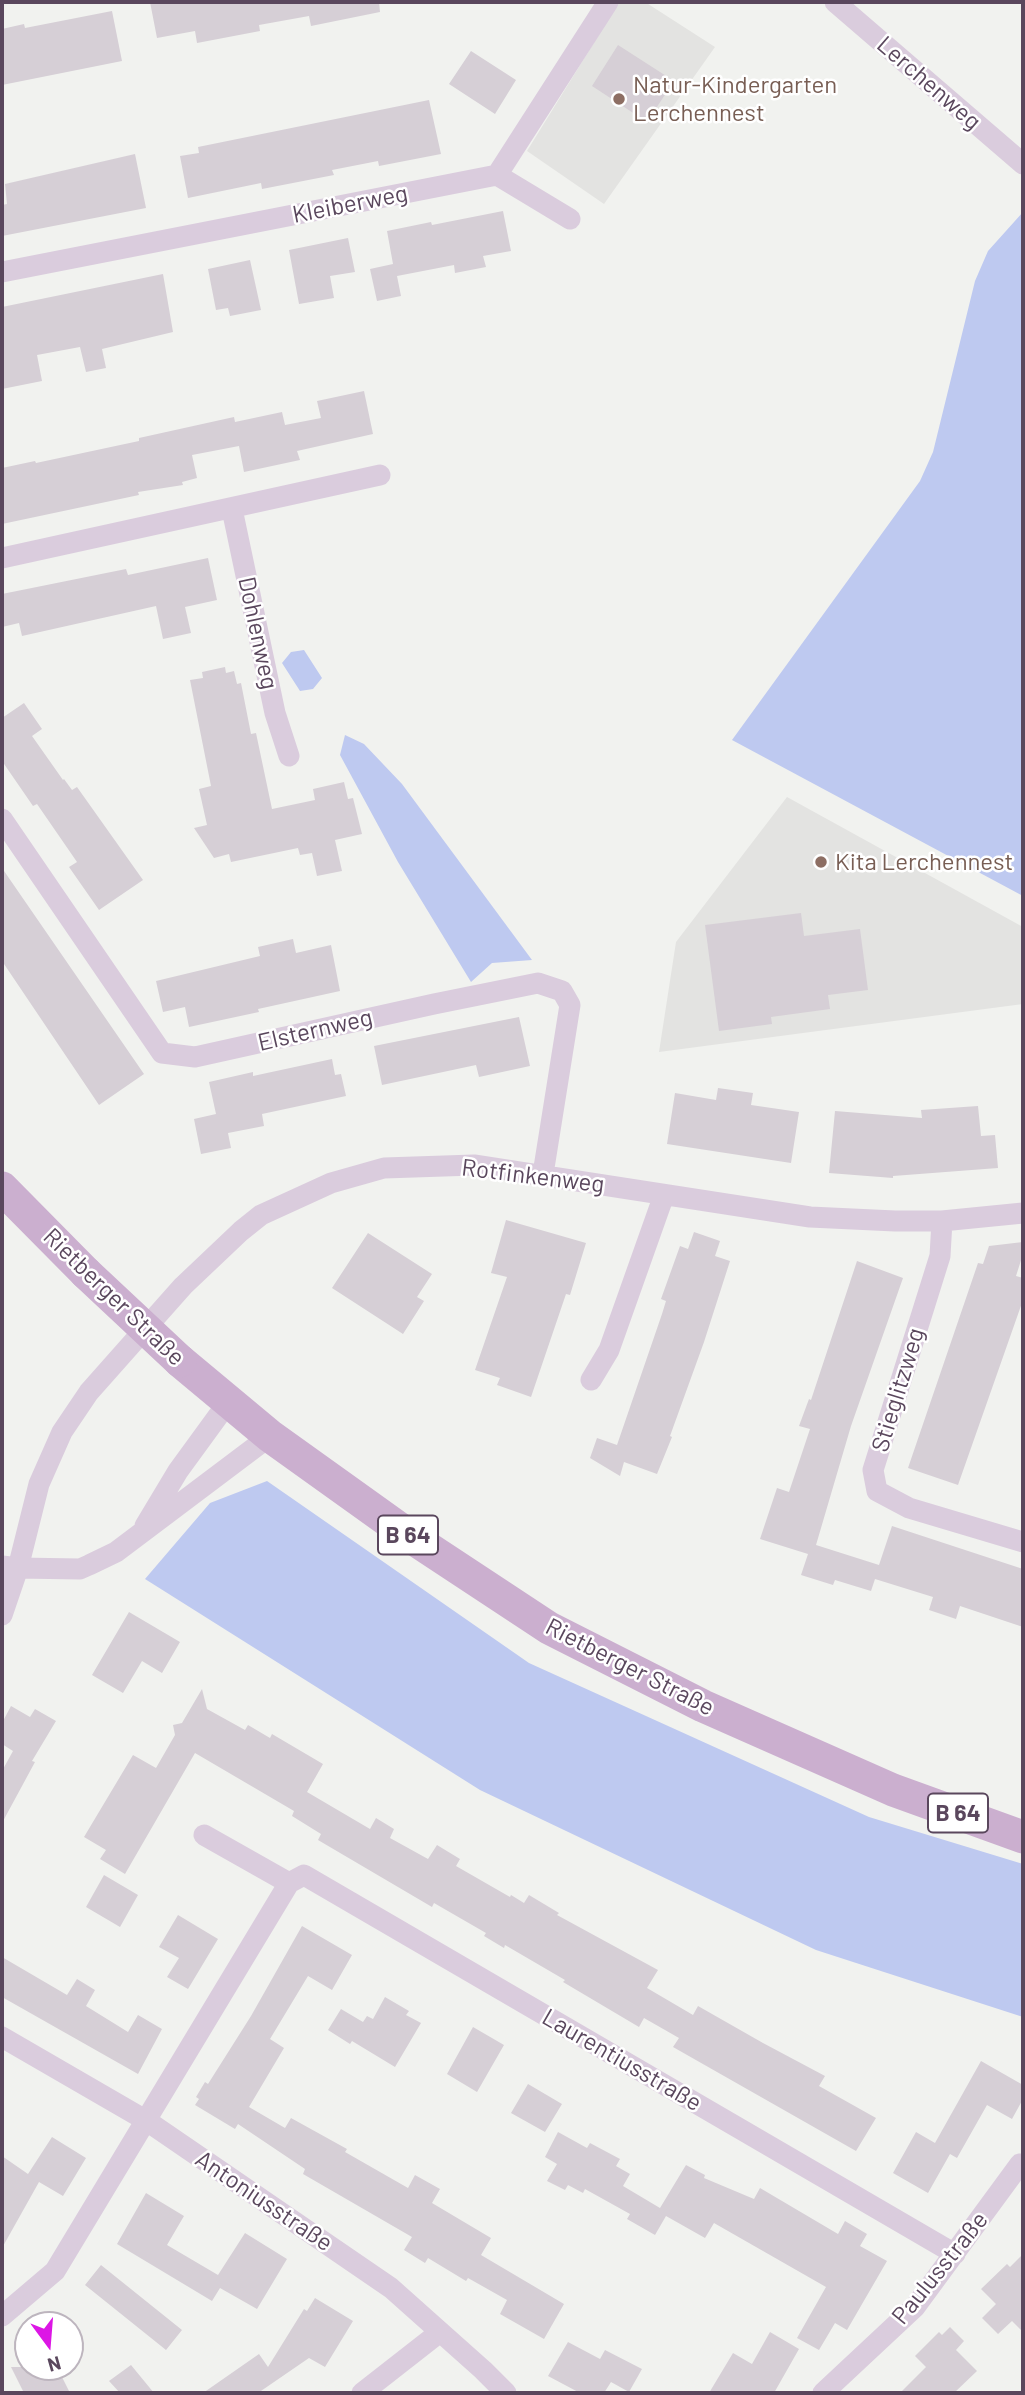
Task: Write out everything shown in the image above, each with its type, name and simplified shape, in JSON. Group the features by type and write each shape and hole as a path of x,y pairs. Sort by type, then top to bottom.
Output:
{"main road":[{"name":"Rietberger Straße","path":"2,1188 180,1362 270,1436 411,1537 549,1628 715,1712 893,1790 1023,1837"}],"street":[{"path":"570,219 497,175 608,2"},
{"name":"Lerchenweg","path":"835,2 1023,164"},
{"name":"Kleiberweg","path":"2,272 497,175"},
{"path":"2,558 380,475"},
{"name":"Dohlenweg","path":"232,509 275,713 289,757"},
{"name":"Elsternweg","path":"2,819 162,1053 195,1056 538,983 562,991 570,1004 543,1174"},
{"name":"Rotfinkenweg","path":"2,1615 10,1567 39,1484 62,1432 89,1392 183,1286 240,1231 261,1215 331,1183 384,1168 474,1164 810,1217 942,1221 1023,1213"},
{"path":"590,1380 609,1350 664,1195"},
{"name":"Stieglitzweg","path":"942,1221 940,1256 873,1470 877,1491 909,1508 1023,1542"},
{"path":"142,1531 178,1471 229,1401"},
{"path":"10,1567 80,1569 116,1552 270,1436"},
{"name":"Laurentiusstraße","path":"204,1835 289,1883 304,1875 956,2254"},
{"path":"2,2316 55,2271 289,1883"},
{"name":"Antoniusstraße","path":"2,2036 147,2121 391,2288 506,2393"},
{"name":"Paulusstraße","path":"823,2393 915,2307 1020,2164"},
{"path":"362,2393 440,2332"}],"shaded area":[{"name":"Natur-Kindergarten Lerchennest","path":"619,2 645,2 715,47 604,204 527,151"},
{"path":"1023,212 1023,896 732,740 920,481 933,452 975,281 988,251"},
{"path":"304,650 322,678 313,689 300,691 282,663 291,652"},
{"path":"345,735 364,744 402,784 532,960 492,963 471,982 398,862 340,755"},
{"name":"Kita Lerchennest","path":"787,797 1023,927 1023,1004 659,1052 676,942"},
{"path":"267,1481 529,1663 869,1817 1023,1864 1023,2017 816,1950 480,1790 145,1579 210,1503"}],"building":[{"path":"150,2 379,2 380,12 311,26 309,16 259,25 260,31 197,43 195,31 157,38"},
{"path":"112,11 122,61 2,85 2,29 24,24 25,28"},
{"path":"618,45 674,81 647,122 592,86"},
{"path":"471,51 516,80 495,114 449,84"},
{"path":"429,100 441,154 379,166 378,161 332,170 334,175 262,189 261,183 188,198 180,156 199,153 198,147"},
{"path":"135,154 146,208 2,236 2,205 7,204 5,184"},
{"path":"503,211 511,251 483,256 486,267 455,273 454,265 397,276 401,296 377,301 370,269 393,264 387,231"},
{"path":"348,238 355,272 330,276 334,298 299,304 289,250"},
{"path":"250,260 261,310 230,316 228,308 216,310 208,269"},
{"path":"163,274 173,332 102,349 106,368 86,372 80,347 37,355 42,381 2,389 2,307"},
{"path":"364,391 373,434 297,451 300,460 244,472 239,446 192,455 197,478 182,482 183,485 138,492 139,495 2,524 2,468 139,441 139,438 234,417 235,422 282,412 285,425 321,418 317,401"},
{"path":"208,558 217,600 185,607 191,633 163,639 156,606 22,636 19,623 2,627 2,594 126,569 128,575"},
{"path":"225,667 226,673 234,671 237,684 241,683 251,734 256,733 272,809 315,800 313,789 344,782 348,799 353,798 362,834 335,840 342,871 317,876 312,853 300,855 298,848 231,862 229,854 214,858 194,828 207,825 199,789 211,786 190,680 203,678 202,672"},
{"path":"24,703 42,729 32,736 63,780 72,790 77,787 143,880 99,910 69,867 77,862 37,804 33,806 2,761 2,718"},
{"path":"2,868 144,1074 99,1105 2,961"},
{"path":"801,913 804,936 860,929 868,990 828,995 830,1009 771,1017 772,1024 719,1031 705,925"},
{"path":"293,939 296,953 331,945 340,991 189,1027 185,1007 163,1012 156,981 260,956 258,947"},
{"path":"519,1017 530,1066 479,1077 476,1065 382,1085 374,1046"},
{"path":"332,1059 335,1075 341,1074 346,1096 262,1114 264,1126 228,1133 231,1148 201,1154 194,1119 216,1114 209,1082 253,1072 253,1076"},
{"path":"718,1088 753,1093 751,1105 799,1112 791,1163 667,1144 675,1093 716,1100"},
{"path":"978,1106 981,1136 995,1135 998,1168 893,1178 829,1173 835,1111 922,1118 921,1110"},
{"path":"506,1220 586,1243 570,1295 566,1294 531,1397 497,1385 500,1378 475,1370 507,1277 491,1273"},
{"path":"694,1232 720,1241 715,1256 730,1261 670,1436 672,1437 657,1474 624,1462 620,1476 590,1458 597,1438 617,1445 662,1314 666,1301 661,1299 680,1246 688,1249"},
{"path":"368,1233 432,1274 417,1297 424,1301 403,1334 332,1288"},
{"path":"1023,1242 1023,1254 1016,1276 1023,1278 1023,1300 958,1485 908,1468 978,1263 983,1264 989,1246"},
{"path":"857,1261 903,1278 851,1426 816,1545 879,1565 892,1526 1023,1569 1023,1627 960,1606 956,1619 929,1610 933,1597 875,1579 871,1591 835,1580 833,1585 801,1575 808,1554 760,1539 777,1488 789,1492 810,1429 799,1426 809,1399 811,1400"},
{"path":"129,1612 180,1642 162,1673 142,1661 123,1693 92,1675"},
{"path":"202,1689 207,1709 245,1730 248,1725 270,1738 272,1734 323,1764 307,1792 370,1829 376,1818 394,1829 390,1838 428,1859 437,1845 460,1859 456,1866 510,1897 511,1895 524,1903 529,1895 559,1913 557,1915 658,1970 647,1988 693,2015 698,2006 825,2076 819,2086 876,2118 856,2151 673,2047 679,2038 644,2018 639,2027 563,1982 565,1980 505,1945 504,1948 484,1936 486,1933 434,1903 432,1907 318,1840 321,1834 292,1816 294,1811 195,1753 125,1874 100,1859 106,1850 84,1837 133,1755 156,1768 175,1735 173,1725 182,1723"},
{"path":"11,1706 30,1717 35,1709 56,1721 32,1761 35,1762 2,1823 2,1771 13,1751 2,1744 2,1723"},
{"path":"104,1875 138,1895 120,1927 86,1907"},
{"path":"178,1915 218,1939 188,1989 167,1977 179,1958 159,1947"},
{"path":"302,1926 352,1955 332,1990 308,1976 270,2039 284,2048 249,2107 285,2128 291,2118 347,2149 345,2152 408,2188 415,2175 440,2189 432,2203 491,2238 481,2255 564,2304 544,2339 500,2314 507,2300 468,2278 466,2281 428,2258 425,2263 404,2250 412,2237 303,2174 305,2169 238,2124 235,2129 195,2105 199,2099 196,2097 205,2082 208,2084 251,2016"},
{"path":"2,1957 67,1995 77,1979 95,1990 86,2006 128,2032 138,2015 162,2029 138,2074 2,1997"},
{"path":"385,1997 409,2011 406,2015 421,2023 395,2067 328,2030 341,2009 363,2022 367,2016 373,2019"},
{"path":"473,2027 504,2045 477,2092 447,2074"},
{"path":"981,2061 1023,2085 1023,2099 1012,2119 987,2105 957,2158 950,2154 928,2193 893,2173 916,2132 935,2143"},
{"path":"528,2084 562,2104 545,2132 511,2113"},
{"path":"558,2132 587,2148 590,2143 620,2159 616,2166 630,2174 623,2186 660,2208 686,2165 705,2175 704,2178 754,2199 760,2188 838,2234 845,2221 867,2234 860,2246 887,2261 847,2330 835,2323 819,2350 797,2338 826,2287 714,2223 705,2238 666,2216 655,2235 627,2219 630,2214 585,2189 583,2193 568,2185 565,2190 547,2181 557,2164 545,2157"},
{"path":"52,2137 86,2158 63,2196 39,2182 2,2248 2,2156 28,2174"},
{"path":"146,2193 184,2216 167,2245 218,2275 245,2233 287,2259 257,2309 220,2288 212,2301 117,2244"},
{"path":"1023,2254 1023,2332 1012,2321 998,2334 982,2318 996,2304 981,2289 1007,2264 1010,2267"},
{"path":"101,2265 182,2330 166,2350 85,2285"},
{"path":"315,2298 353,2321 325,2367 309,2358 258,2393 203,2393 259,2354 268,2367 304,2309 307,2311"},
{"path":"950,2327 964,2341 956,2350 977,2371 954,2393 900,2393 926,2367 915,2356 939,2332 942,2335"},
{"path":"770,2332 799,2349 774,2393 709,2393 733,2353 752,2364"},
{"path":"568,2342 600,2359 605,2350 642,2369 629,2392 611,2382 604,2393 580,2393 548,2376"},
{"path":"131,2365 154,2393 120,2393 109,2381"},
{"path":"18,2381 64,2381 70,2393 24,2393"}],"place":[{"name":"Natur-Kindergarten Lerchennest","path":"619,99"},
{"name":"Kita Lerchennest","path":"821,862"}]}
